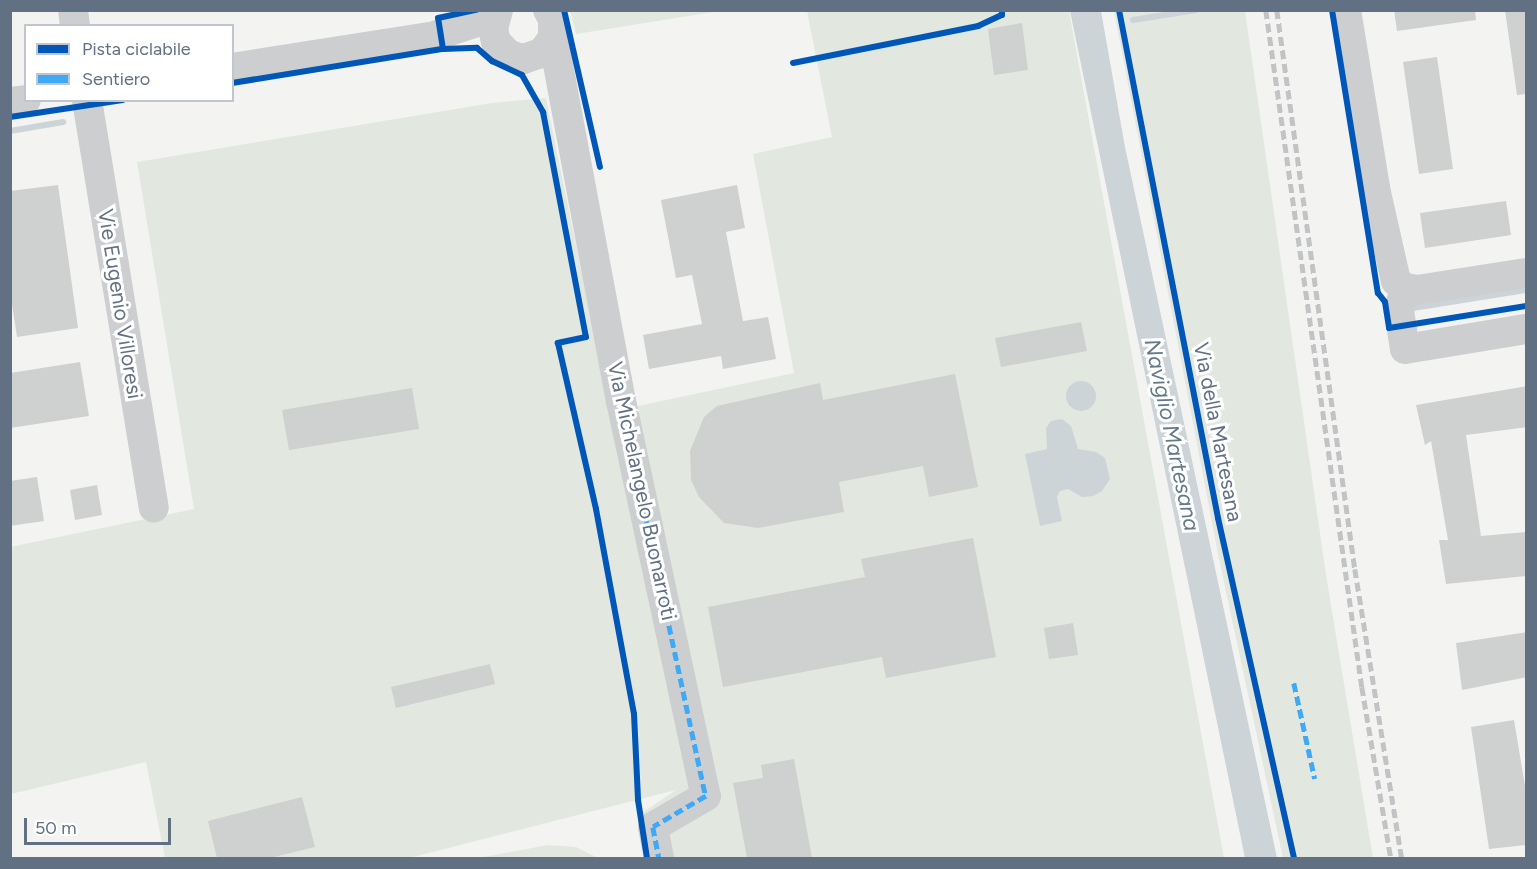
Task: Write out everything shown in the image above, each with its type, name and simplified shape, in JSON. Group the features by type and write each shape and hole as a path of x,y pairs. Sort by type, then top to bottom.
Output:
{"street":[{"path":"1346,10 1399,281 1399,311 1406,349 1527,329"},
{"path":"234,68 431,37 497,23 512,56 530,58 542,53 551,24"},
{"name":"Via Michelangelo Buonarroti","path":"551,24 562,95 580,172 621,401 706,796 653,827 659,858"},
{"name":"Via Michelangelo Buonarroti","path":"530,58 562,95"},
{"name":"Vie Eugenio Villoresi","path":"87,102 154,508"},
{"path":"1399,281 1417,290 1527,273"}],"shaded area":[{"path":"570,10 720,10 720,11 576,34"},
{"path":"807,11 1069,11 1224,858 647,858 639,815 676,790 409,858 165,858 146,762 11,794 10,547 194,509 137,162 492,103 546,98 610,412 794,373 753,154 832,137"},
{"path":"1114,11 1245,11 1326,575 1373,858 1283,858 1219,559"},
{"path":"548,845 576,847 598,858 478,858"}],"water":[{"name":"Naviglio Martesana","path":"1070,11 1101,11 1125,147 1277,858 1245,858"},
{"path":"1081,381 1087,382 1095,390 1095,402 1087,410 1081,411 1075,410 1067,402 1066,396 1067,390 1075,382"},
{"path":"1062,419 1071,426 1078,449 1096,452 1105,458 1110,479 1102,491 1093,496 1082,497 1068,489 1060,491 1057,497 1062,521 1040,526 1025,454 1047,449 1046,428 1051,421"}],"building":[{"path":"1394,10 1475,10 1476,20 1397,31"},
{"path":"1505,10 1527,10 1527,94 1517,95"},
{"path":"1022,23 1028,70 994,75 988,29"},
{"path":"1437,57 1453,169 1419,174 1403,62"},
{"path":"58,185 78,328 17,337 10,291 10,191"},
{"path":"737,185 745,228 726,232 743,321 768,317 776,359 723,369 721,356 649,369 643,335 702,324 692,275 676,278 661,200"},
{"path":"1506,201 1511,235 1425,248 1420,213"},
{"path":"1081,322 1087,351 1001,367 995,338"},
{"path":"80,362 89,416 10,428 10,373"},
{"path":"955,374 978,487 929,497 923,466 839,482 844,512 758,528 724,523 699,497 691,480 690,451 704,417 717,406 820,383 823,400"},
{"path":"1527,386 1527,427 1466,435 1481,536 1527,532 1527,576 1446,584 1439,540 1448,540 1431,441 1425,445 1416,405"},
{"path":"412,388 419,429 289,450 282,410"},
{"path":"37,477 44,521 10,526 10,481"},
{"path":"97,485 102,515 75,520 70,490"},
{"path":"973,538 996,657 886,678 882,657 723,687 708,607 865,577 861,559"},
{"path":"1073,623 1078,655 1049,659 1044,628"},
{"path":"1527,632 1527,677 1462,690 1456,643"},
{"path":"490,664 495,684 396,708 391,687"},
{"path":"1514,720 1527,798 1527,845 1489,849 1471,727"},
{"path":"794,759 812,858 747,858 733,783 763,778 761,765"},
{"path":"302,797 315,847 270,858 217,858 208,821"}],"waterway":[{"path":"1133,20 1196,10"},
{"path":"10,131 63,122"},
{"path":"1413,308 1526,290"}],"railway":[{"path":"1266,10 1362,687 1391,858"},
{"path":"1277,10 1355,569 1402,858"}],"marked path":[{"path":"621,401 706,796 653,827 659,858"},
{"path":"1294,683 1315,779"}],"cycle path":[{"path":"234,83 443,49 438,18 477,10"},
{"path":"564,10 600,167"},
{"path":"793,63 978,26 1002,15 1002,10"},
{"name":"Via della Martesana","path":"1119,10 1218,518 1294,858"},
{"path":"1332,10 1378,293 1385,302 1389,328 1526,306"},
{"path":"443,49 477,48 492,61 522,75 543,112 586,337 558,343 596,509 634,714 638,800 647,858"},
{"path":"10,117 110,102"}]}
